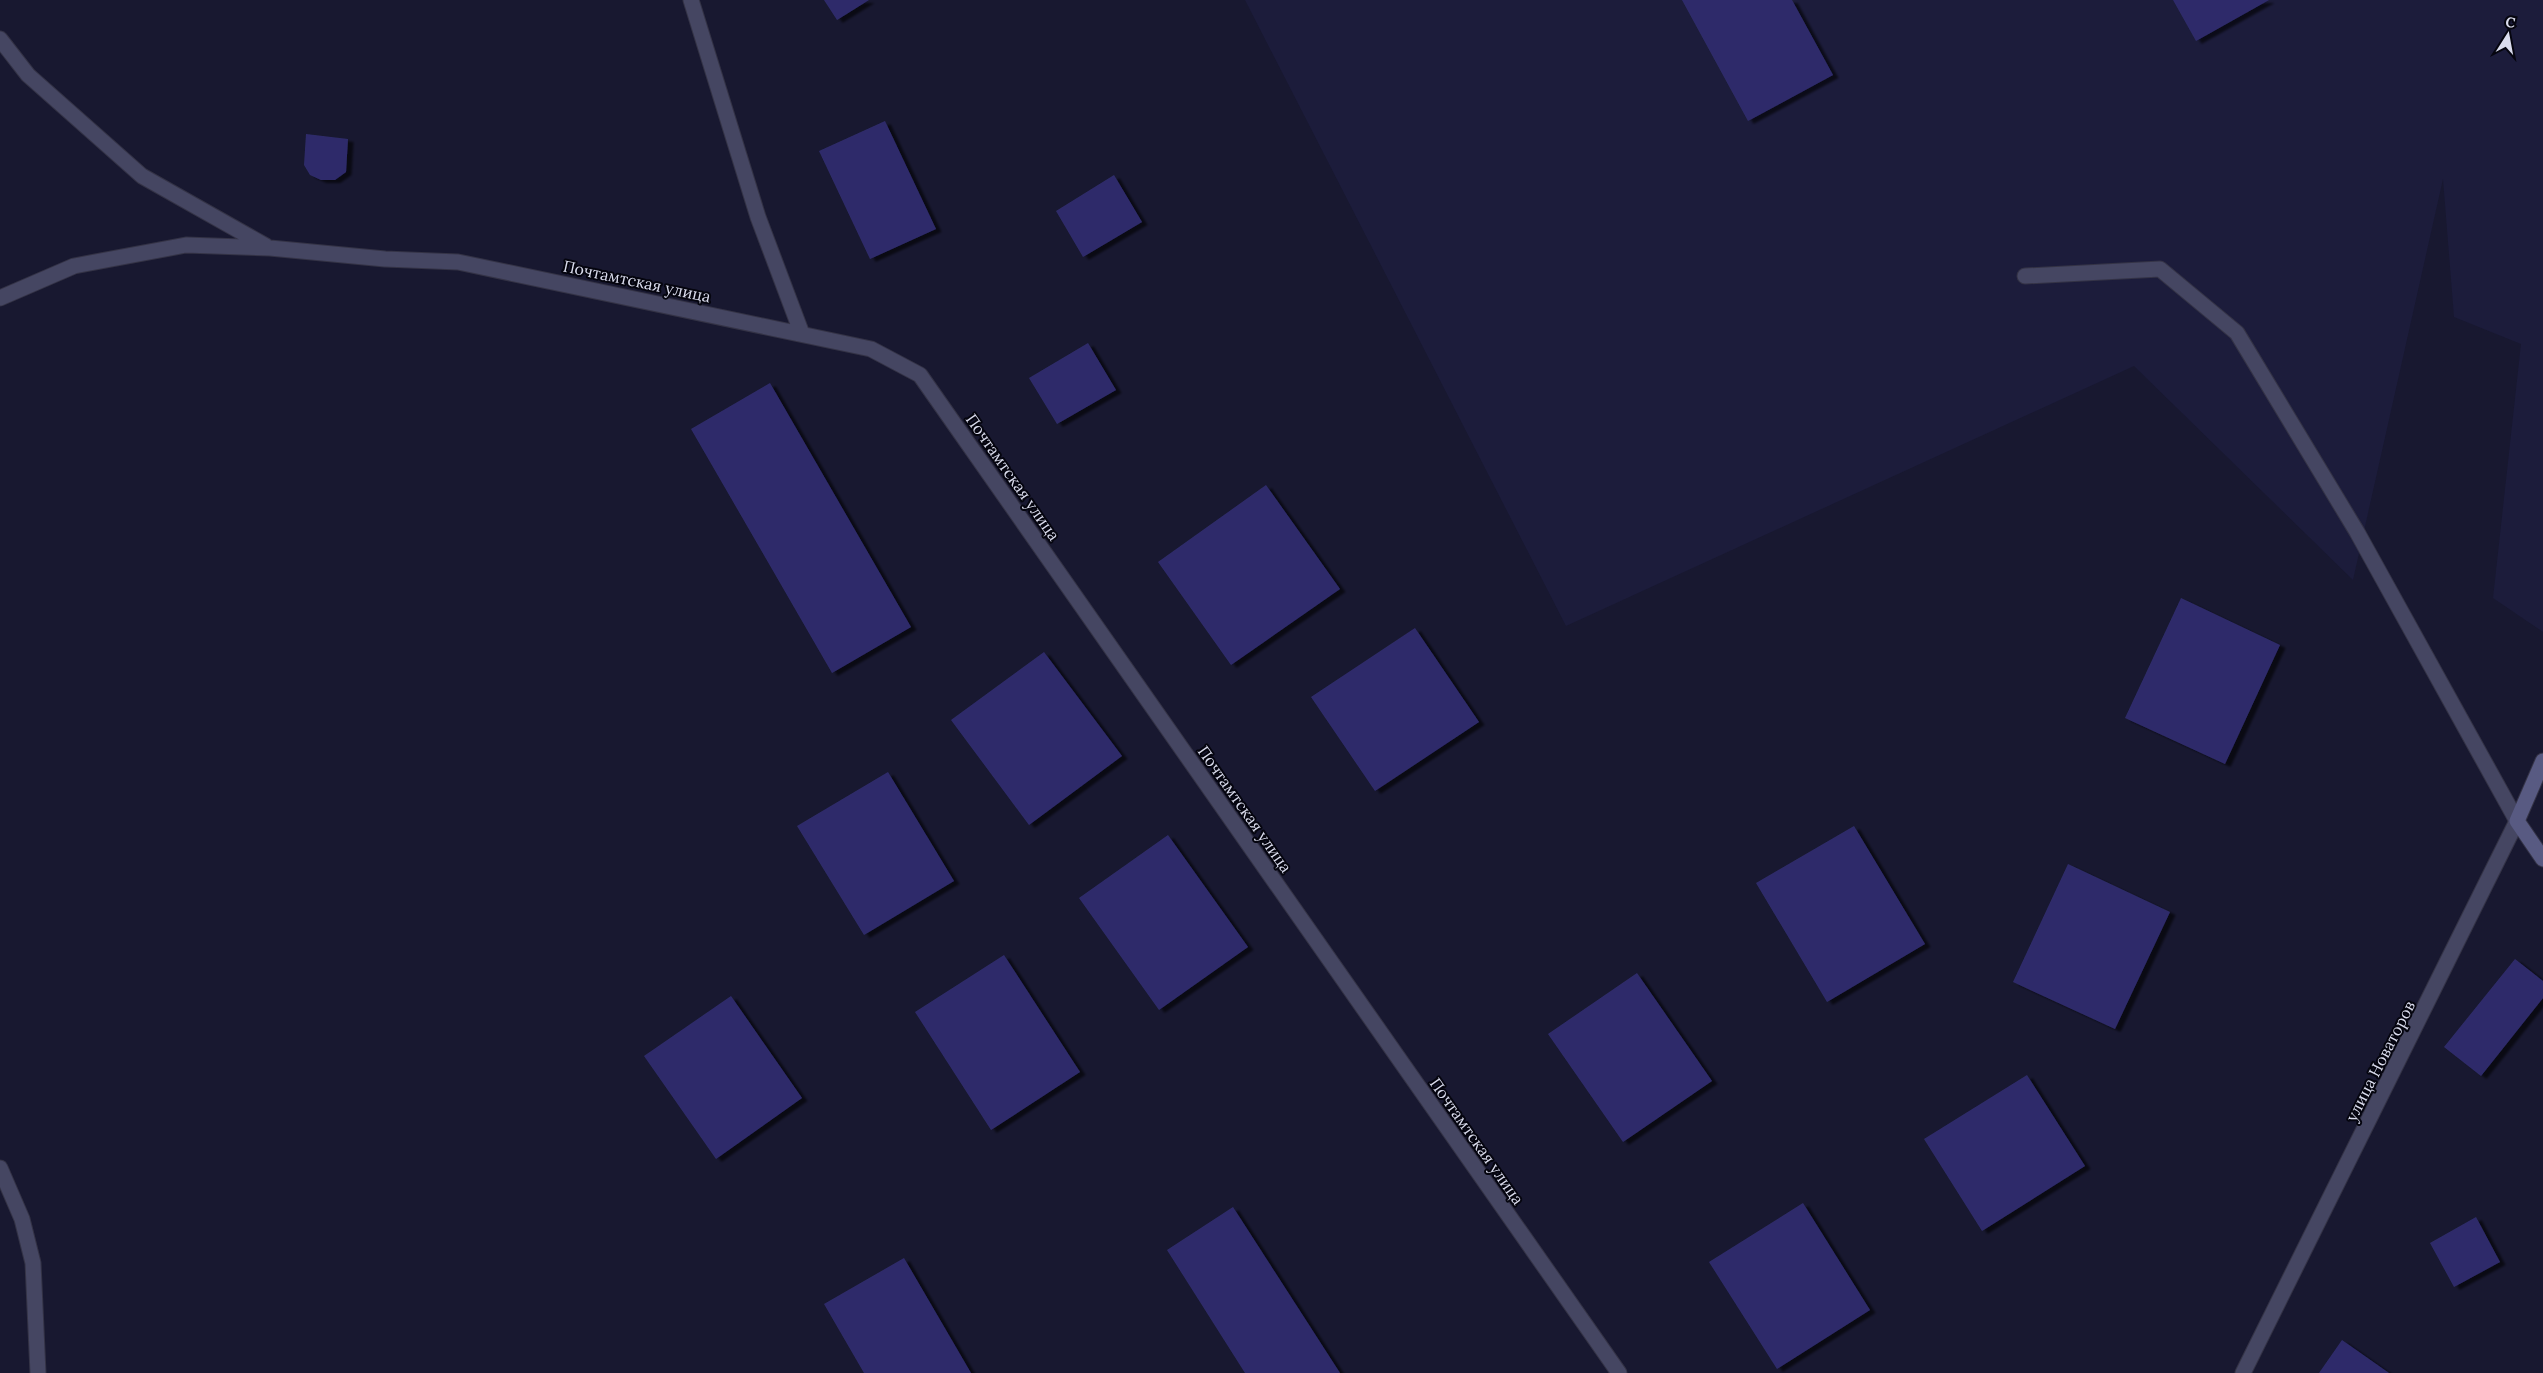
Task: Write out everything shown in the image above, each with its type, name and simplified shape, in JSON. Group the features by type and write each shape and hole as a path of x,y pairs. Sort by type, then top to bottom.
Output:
{"street":[{"path":"690,0 758,217 802,334"},
{"path":"0,39 28,75 142,176 270,248"},
{"name":"Почтамтская улица","path":"0,298 74,266 186,245 270,248 385,260 458,262 871,349 920,375 1619,1373"},
{"path":"2025,276 2160,269 2237,333 2356,532 2517,821 2543,860"},
{"name":"улица Новаторов","path":"2243,1373 2517,821 2543,762"},
{"path":"0,1168 22,1220 33,1263 38,1373"}],"shaded area":[{"path":"1245,0 2543,0 2543,632 2493,598 2521,344 2454,317 2443,179 2353,580 2134,366 1566,626"}],"building":[{"path":"824,0 869,0 837,20"},
{"path":"1682,0 1792,0 1833,75 1748,121"},
{"path":"2173,0 2269,0 2196,41"},
{"path":"885,121 936,229 870,259 819,151"},
{"path":"306,134 348,139 346,172 335,180 321,180 310,175 304,165"},
{"path":"1114,175 1142,222 1083,257 1056,211"},
{"path":"1088,343 1116,390 1057,424 1029,378"},
{"path":"770,383 911,627 832,673 691,429"},
{"path":"1266,485 1340,589 1231,665 1158,562"},
{"path":"2181,598 2280,645 2225,764 2125,718"},
{"path":"1415,628 1479,722 1375,791 1311,697"},
{"path":"1044,652 1122,756 1029,825 951,720"},
{"path":"888,772 954,881 864,935 797,826"},
{"path":"1854,826 1925,944 1827,1002 1756,883"},
{"path":"1168,835 1248,947 1159,1010 1079,898"},
{"path":"2068,864 2170,912 2115,1029 2013,982"},
{"path":"1004,955 1080,1072 991,1130 915,1012"},
{"path":"2515,959 2543,981 2543,998 2481,1076 2444,1047"},
{"path":"1637,973 1712,1081 1623,1142 1548,1034"},
{"path":"731,996 802,1098 716,1159 644,1056"},
{"path":"2027,1075 2085,1166 1982,1231 1924,1139"},
{"path":"1803,1203 1870,1310 1777,1369 1709,1262"},
{"path":"1233,1207 1340,1373 1245,1373 1167,1250"},
{"path":"2476,1217 2500,1262 2454,1287 2430,1243"},
{"path":"904,1258 971,1373 864,1373 824,1304"},
{"path":"2342,1340 2389,1373 2319,1373"}]}
